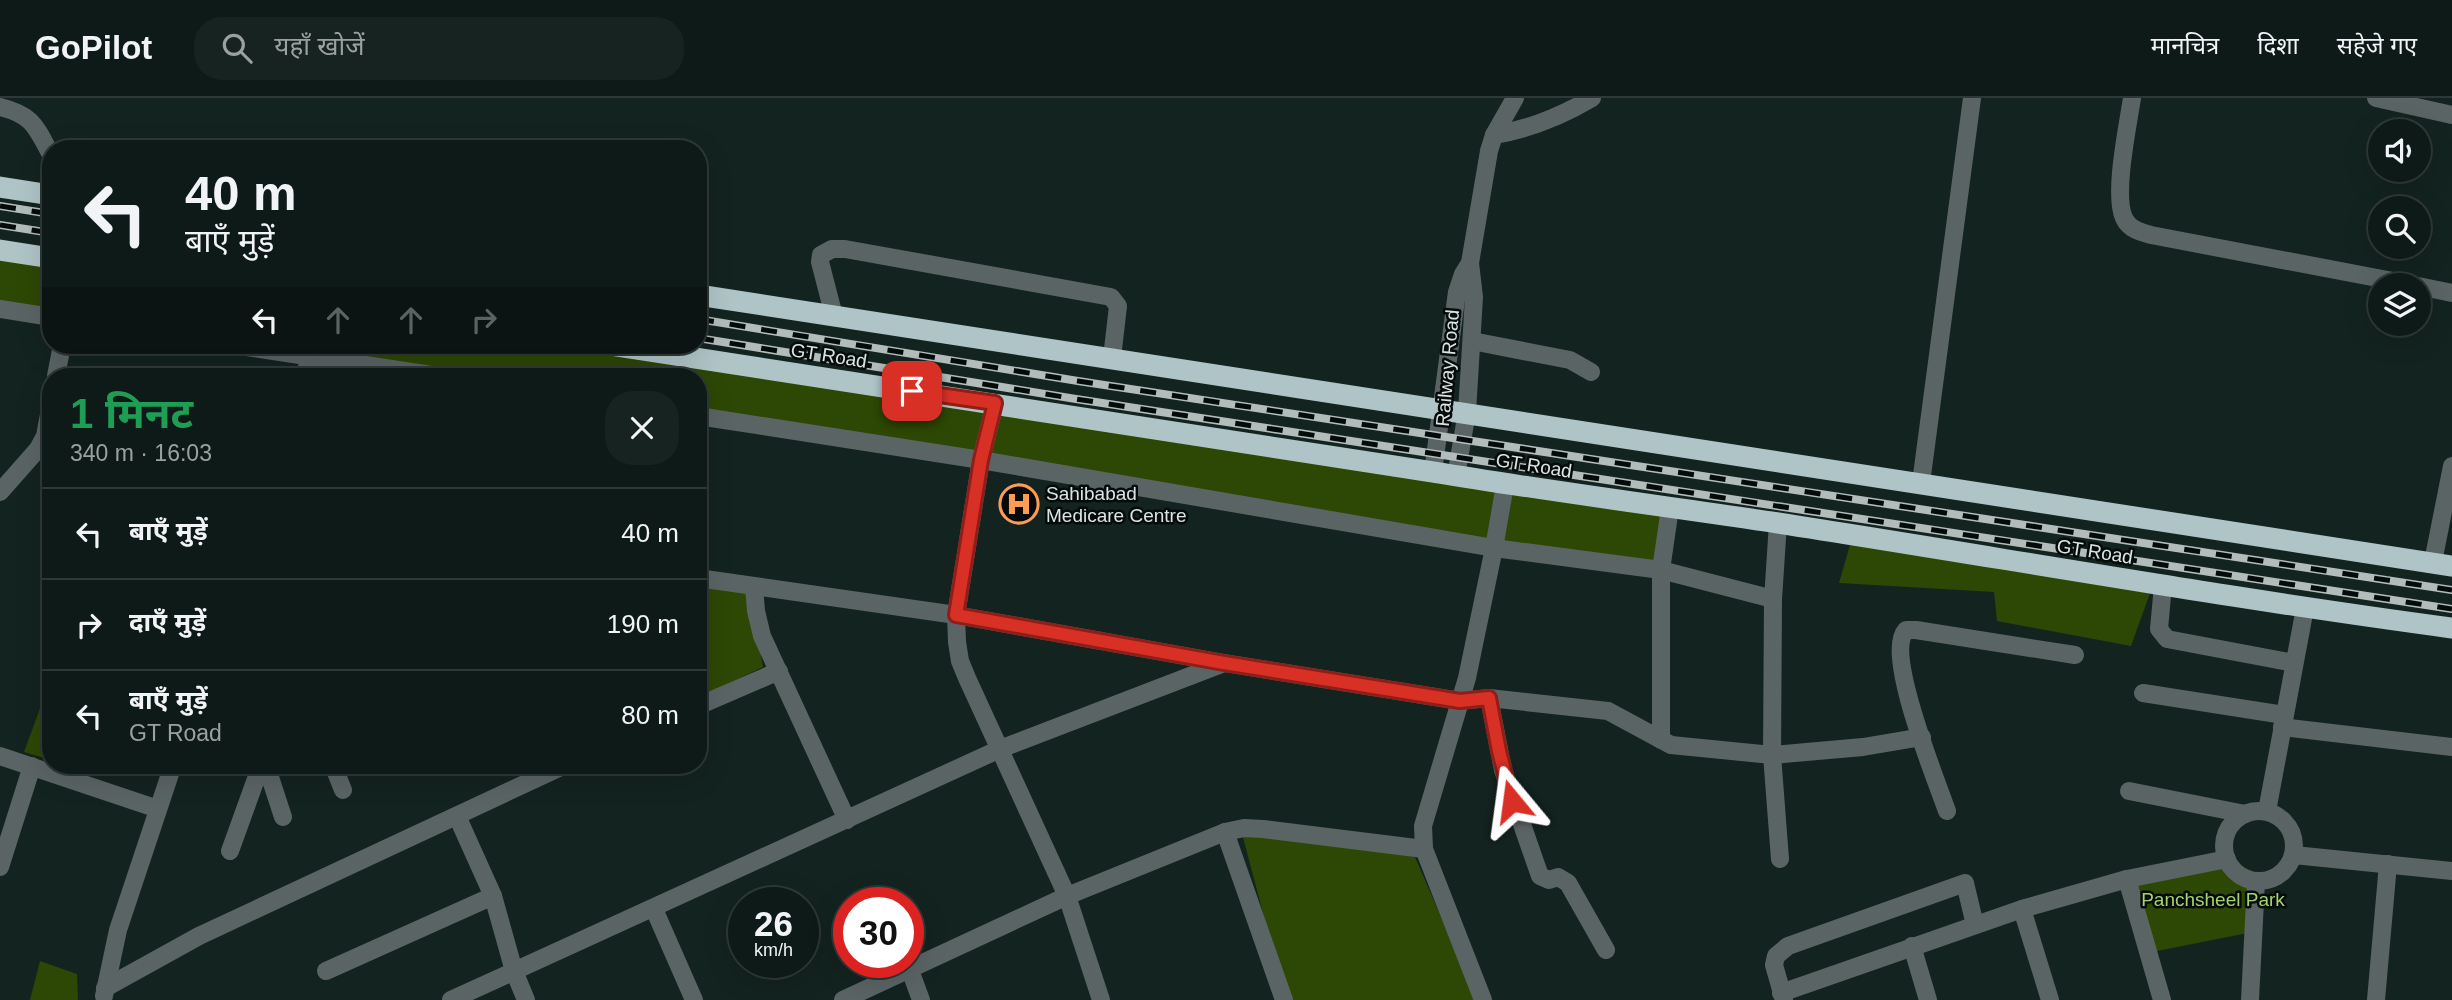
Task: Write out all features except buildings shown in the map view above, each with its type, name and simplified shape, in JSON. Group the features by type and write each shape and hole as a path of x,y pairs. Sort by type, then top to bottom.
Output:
{"highway":[{"path":"0,187 42,194"},
{"path":"0,250 42,257"},
{"name":"GT Road","path":"707,296 2443,564"},
{"name":"GT Road","path":"671,354 1456,475 1505,485 1778,523 2305,608 2452,628"}],"street":[{"path":"0,107 13,98"},
{"name":"Railway Road","path":"1456,475 1467,412 1474,297 1471,263 1494,135 1515,98"},
{"path":"1494,135 1536,126 1569,112 1592,98"},
{"path":"1921,483 1972,98"},
{"path":"2132,98 2120,205 2124,220 2134,230 2368,277"},
{"path":"2376,98 2452,115"},
{"path":"0,107 20,112 33,121 43,140"},
{"path":"834,316 820,262 821,255 826,251 845,249 1111,297 1118,306 1112,358"},
{"name":"Railway Road","path":"1433,472 1457,292 1463,274 1471,263"},
{"path":"2431,289 2452,293"},
{"path":"0,309 42,316"},
{"path":"1472,341 1570,360 1591,372"},
{"path":"328,354 398,368"},
{"path":"995,403 981,460 956,615 960,661 1067,896 1101,1000"},
{"path":"707,417 981,460 1494,548 1661,570 1773,599"},
{"path":"0,492 42,442"},
{"path":"2443,564 2452,466"},
{"path":"1483,1000 1424,849 1423,826 1460,701 1505,485"},
{"path":"1661,740 1661,570 1670,508"},
{"path":"1778,523 1773,599 1772,755 1780,859"},
{"path":"707,580 956,615 1224,663 1460,701 1489,698 1608,711 1661,740 1684,747 1772,755 1863,747 1922,737"},
{"path":"2163,585 2159,629 2167,639 2294,663"},
{"path":"754,587 762,636 846,820"},
{"path":"2267,811 2305,608"},
{"path":"1947,811 1906,691 1900,643 1906,630 2075,655"},
{"path":"452,1000 999,749 1224,663"},
{"path":"707,702 779,671"},
{"path":"2143,693 2283,721 2452,747"},
{"path":"1489,698 1503,769 1540,876 1549,880 1563,878 1606,950"},
{"path":"0,756 42,769"},
{"path":"0,867 32,766"},
{"path":"55,774 158,809"},
{"path":"104,994 118,930 170,774"},
{"path":"230,851 260,774"},
{"path":"266,774 283,817"},
{"path":"337,774 343,790"},
{"path":"104,994 199,936 546,774"},
{"path":"2129,791 2245,814"},
{"path":"2267,811 2286,823 2292,833 2294,855 2283,872 2275,877 2256,881 2238,874 2227,859 2225,840 2228,829 2235,820 2245,814 2267,811"},
{"path":"457,816 493,896 514,971 526,1000"},
{"path":"924,963 1067,896 1225,832 1244,828 1263,829 1424,849"},
{"path":"1225,832 1284,1000"},
{"path":"2294,855 2452,870"},
{"path":"1975,925 1965,883 1781,951 1776,956 1774,965 1783,997 1912,946 1975,925 2022,909 2127,879 2227,859"},
{"path":"2376,1000 2388,864"},
{"path":"2127,879 2162,1000"},
{"path":"2250,1000 2256,881"},
{"path":"327,971 493,896"},
{"path":"654,909 694,1000"},
{"path":"2022,909 2050,1000"},
{"path":"1912,946 1928,1000"},
{"path":"843,1000 892,978"},
{"path":"913,978 921,1000"}],"green space":[{"path":"0,251 42,257 42,316 0,309"},
{"path":"293,354 672,354 1665,507 1660,569 707,419 707,368 384,368"},
{"path":"1852,538 2153,585 2131,646 1997,621 1994,592 1839,583"},
{"path":"707,584 749,591 763,667 707,694"},
{"path":"42,703 42,757 24,752"},
{"path":"1240,826 1415,857 1477,1000 1286,1000"},
{"name":"Panchsheel Park","path":"2219,856 2259,874 2253,932 2152,952 2129,880"},
{"path":"40,961 77,974 78,1000 30,1000"}],"railway":[{"path":"0,206 42,213"},
{"path":"0,225 42,232"},
{"path":"707,320 1078,381 2452,590"},
{"path":"707,339 1076,399 2452,609"}],"place":[{"name":"Sahibabad Medicare Centre","path":"1019,504"}],"route":[{"path":"912,391 995,403 981,460 956,615 1224,663 1460,701 1489,698 1512,801"}]}
